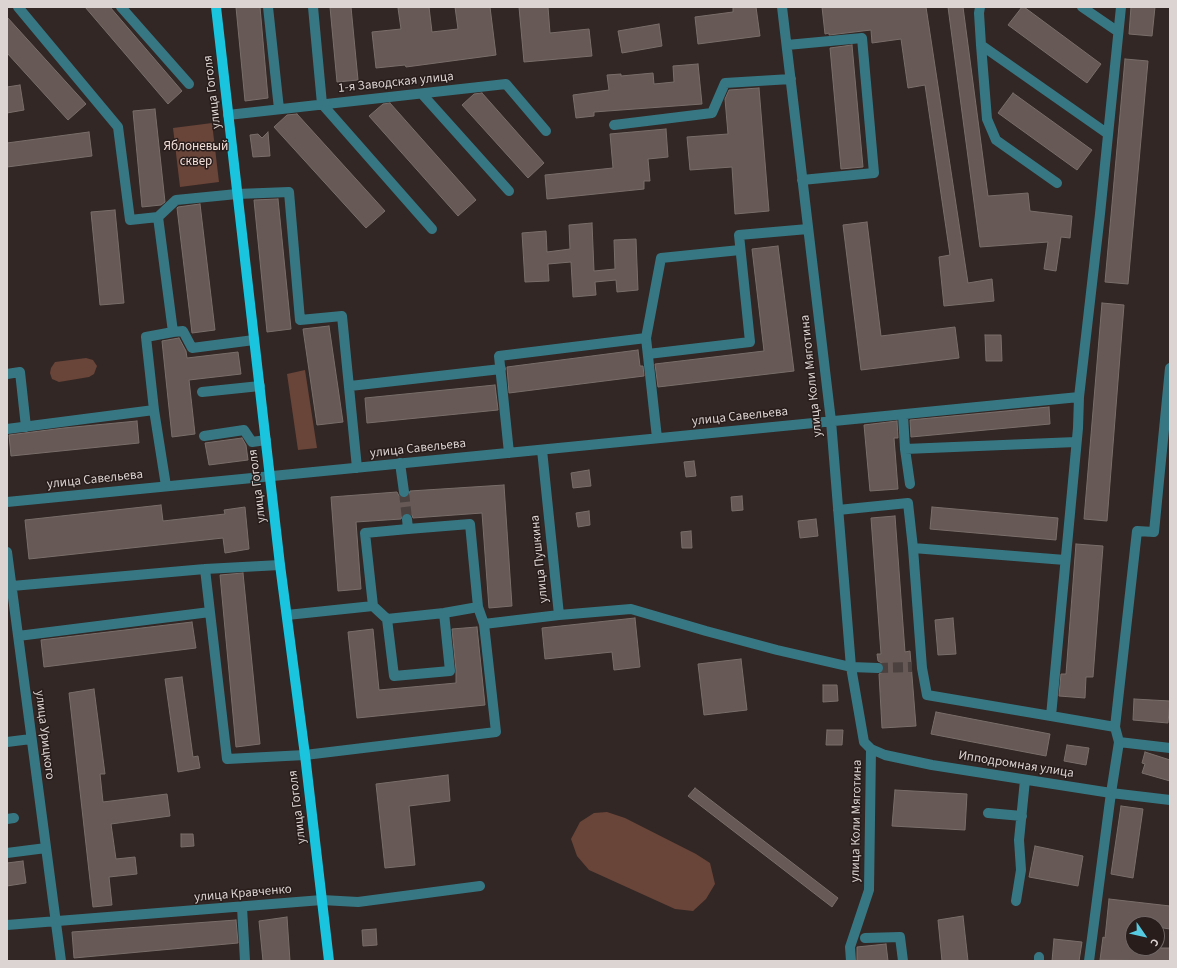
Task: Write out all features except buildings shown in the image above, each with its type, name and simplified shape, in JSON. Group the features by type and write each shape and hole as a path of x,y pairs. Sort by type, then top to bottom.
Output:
{"main road":[{"name":"улица Гоголя","path":"216,7 280,565 305,755 329,961"}],"street":[{"path":"18,7 118,127 130,220 158,217 176,200 237,194 289,192 300,320 342,316 357,468"},
{"path":"121,7 189,84"},
{"path":"268,7 279,108"},
{"path":"313,7 322,104 432,229"},
{"name":"улица Коли Мяготина","path":"782,7 831,421 851,667 864,742"},
{"path":"980,7 979,13 987,119 996,140 1057,183"},
{"path":"1082,7 1117,32"},
{"path":"1051,716 1079,397 1108,134 1117,32 1121,7"},
{"path":"787,45 862,38 874,173 802,180"},
{"path":"981,45 1108,134"},
{"path":"614,125 712,114 725,83 791,79"},
{"name":"1-я Заводская улица","path":"228,115 279,108 506,84 546,131"},
{"path":"422,94 509,191"},
{"path":"158,217 173,332"},
{"path":"648,354 750,342 739,236 808,229"},
{"path":"657,438 646,338 661,258 740,250"},
{"path":"166,486 154,410 146,337 183,331 192,348 254,340"},
{"path":"509,453 500,356 646,338"},
{"path":"1089,961 1119,742 1115,727 1137,531 1154,532 1170,368"},
{"path":"350,386 501,370"},
{"path":"7,374 20,372 26,427"},
{"path":"202,392 260,386"},
{"name":"улица Савельева","path":"7,502 1079,397"},
{"path":"7,429 154,410"},
{"path":"903,415 905,449 910,484"},
{"path":"204,436 244,430 252,442 266,440"},
{"path":"905,449 1076,442"},
{"name":"улица Пушкина","path":"484,624 559,615 542,450"},
{"path":"400,463 404,492"},
{"path":"838,510 908,503 922,668 927,695 1115,727"},
{"path":"407,519 408,529"},
{"path":"205,569 227,759 305,755 496,732 484,624 478,607 470,524 365,533 373,606 387,619 394,676 450,671 444,613"},
{"path":"913,548 1065,560"},
{"name":"улица Урицкого","path":"7,552 61,961"},
{"path":"10,581 280,565"},
{"path":"287,615 373,606"},
{"path":"387,619 444,613 478,607"},
{"path":"559,615 631,609 777,650 851,667 878,668"},
{"path":"18,636 210,612"},
{"path":"912,667 922,668"},
{"path":"7,742 31,739"},
{"name":"Ипподромная улица","path":"864,742 871,749 885,755 932,765 1111,793 1170,800"},
{"path":"1119,742 1170,748"},
{"name":"улица Коли Мяготина","path":"851,961 850,947 869,890 871,749"},
{"path":"1016,901 1021,870 1019,840 1025,780"},
{"path":"988,813 1022,816"},
{"path":"7,853 46,848"},
{"name":"улица Кравченко","path":"7,925 322,900 358,902 480,886"},
{"path":"242,907 245,961"},
{"path":"865,938 900,937 903,961"}],"green space":[{"name":"Яблоневый сквер","path":"212,123 219,182 180,187 173,128"},
{"path":"86,358 93,360 97,366 94,374 89,377 59,382 52,379 50,373 55,362"},
{"path":"305,370 317,448 298,450 287,374"},
{"path":"607,812 625,818 696,854 710,863 715,884 706,899 693,911 675,909 589,870 577,856 571,839 580,822 594,813"}],"tunnel":[{"path":"404,492 407,519"},
{"path":"878,668 912,667"}]}
